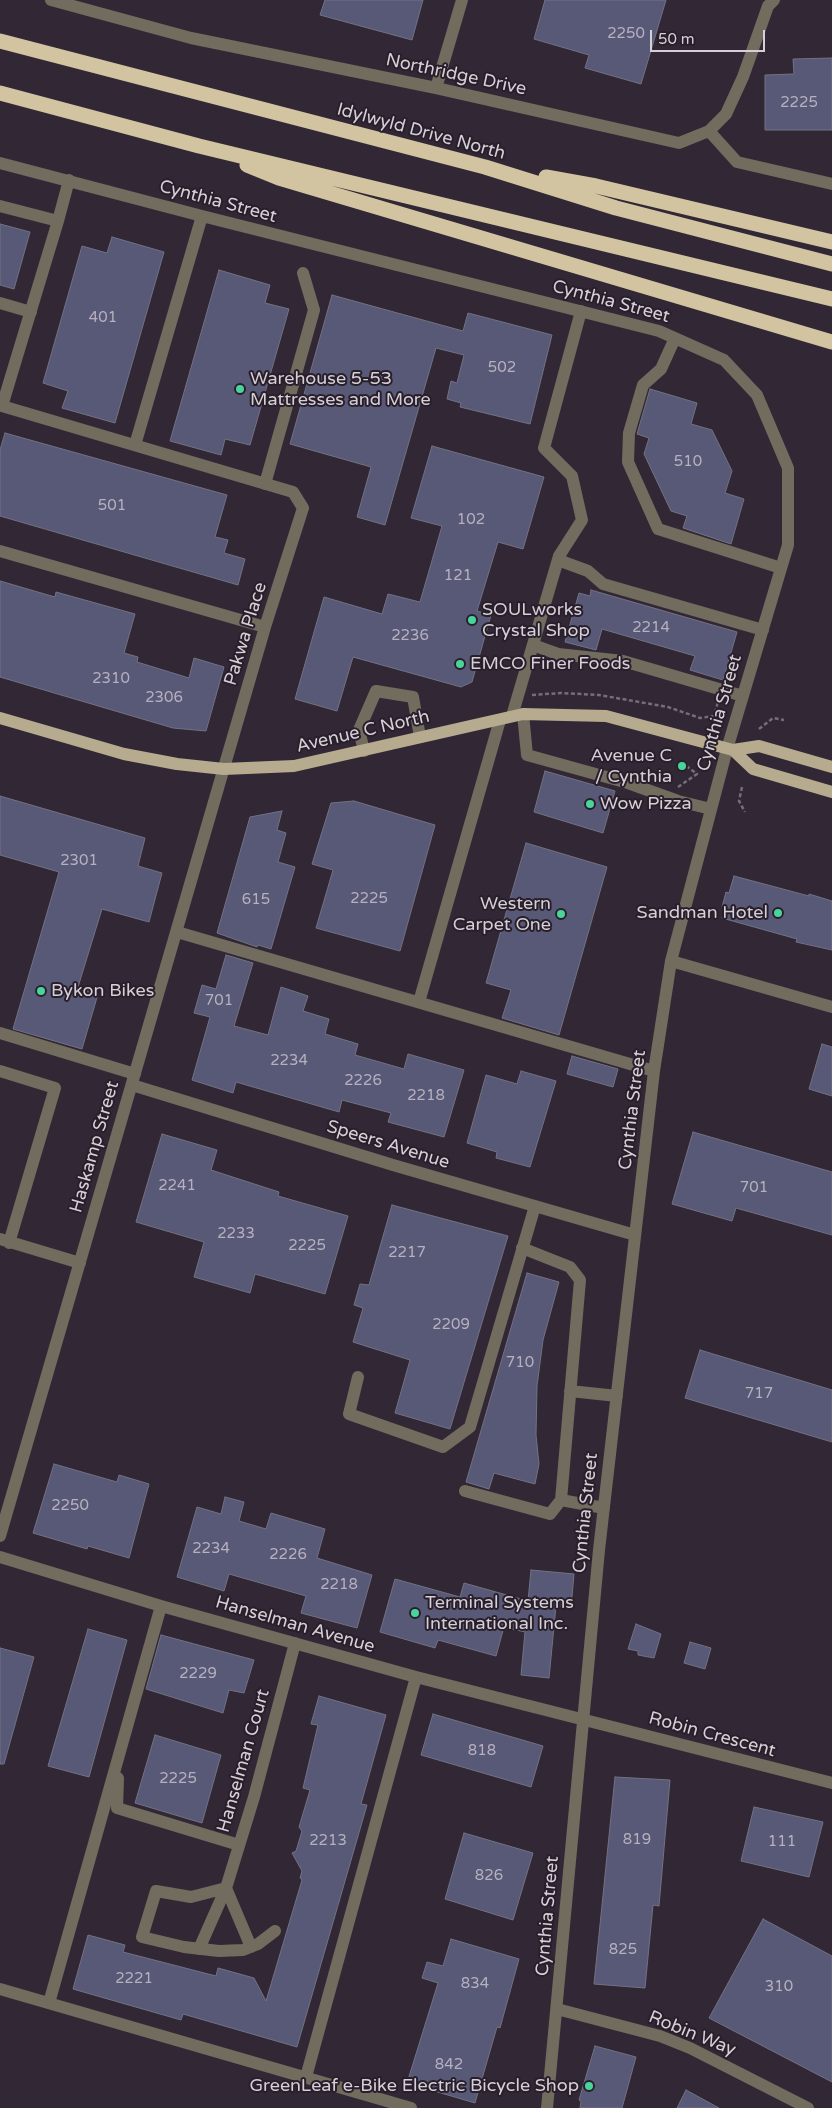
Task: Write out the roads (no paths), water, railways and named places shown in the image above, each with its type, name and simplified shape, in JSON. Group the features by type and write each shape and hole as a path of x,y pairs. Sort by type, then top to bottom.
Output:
{"highway":[{"name":"Idylwyld Drive North","path":"0,41 485,167 616,208 832,264"},
{"path":"0,93 199,146 832,299"},
{"path":"199,146 279,178 832,342"},
{"path":"485,167 596,186 832,242"}],"main road":[{"name":"Avenue C North","path":"0,718 124,754 177,764 224,769 294,766 512,717 606,716 730,750 759,746 832,766"},
{"name":"Avenue C North","path":"730,750 753,769 832,792"}],"street":[{"name":"Northridge Drive","path":"51,0 191,38 436,88 679,143 709,131 726,114 743,77 768,6 774,0"},
{"path":"436,88 462,0"},
{"path":"709,131 737,162 832,184"},
{"name":"Cynthia Street","path":"0,162 202,216 659,331 724,360 757,395 788,468 788,545 743,696 730,750 711,809 671,960 654,1071 604,1508 547,2108"},
{"path":"69,180 31,312 1,406 265,484 314,310 303,273"},
{"path":"0,206 58,221"},
{"path":"135,446 202,216"},
{"path":"0,304 31,312"},
{"path":"419,1002 512,717 558,560 582,520 572,476 544,448 581,311"},
{"path":"676,338 661,369 643,385 629,433 628,462 658,529 781,568"},
{"name":"Pakwa Place","path":"224,769 265,627 303,508 293,492 265,484"},
{"path":"0,550 265,627"},
{"path":"558,560 588,571 603,584 762,630"},
{"path":"533,645 558,654 623,661 743,696"},
{"path":"364,751 359,730 376,691 413,697 420,737"},
{"path":"512,717 527,755 628,783 673,799 711,809"},
{"name":"Haskamp Street","path":"0,1536 224,769"},
{"path":"177,932 654,1071"},
{"path":"671,960 832,1007"},
{"name":"Speers Avenue","path":"0,1033 133,1079 535,1206 635,1235"},
{"path":"0,1071 54,1088 4,1241 80,1263"},
{"path":"358,1377 349,1414 443,1447 470,1427 535,1206"},
{"path":"465,1491 550,1514 561,1500 580,1280 570,1267 522,1248"},
{"path":"570,1391 617,1396"},
{"path":"561,1500 604,1508"},
{"name":"Hanselman Avenue","path":"0,1557 161,1606 416,1677 583,1719"},
{"path":"49,2003 161,1606"},
{"name":"Hanselman Court","path":"199,1949 226,1888 295,1643"},
{"path":"306,2078 416,1677"},
{"name":"Robin Crescent","path":"583,1719 832,1783"},
{"path":"115,1768 118,1772 116,1808 239,1845"},
{"path":"251,1947 226,1888 191,1897 156,1891 142,1937 199,1949 219,1951 243,1950 251,1947 275,1931"},
{"path":"0,1989 411,2108"},
{"name":"Robin Way","path":"557,2009 660,2036 690,2048 807,2108"}],"place":[{"name":"Warehouse 5-53 Mattresses and More","path":"240,389"},
{"name":"SOULworks Crystal Shop","path":"472,620"},
{"name":"EMCO Finer Foods","path":"460,664"},
{"name":"Avenue C / Cynthia","path":"682,766"},
{"name":"Wow Pizza","path":"590,804"},
{"name":"Sandman Hotel","path":"778,913"},
{"name":"Western Carpet One","path":"561,914"},
{"name":"Bykon Bikes","path":"41,991"},
{"name":"Terminal Systems International Inc.","path":"415,1613"},
{"name":"GreenLeaf e-Bike Electric Bicycle Shop","path":"589,2086"}]}
